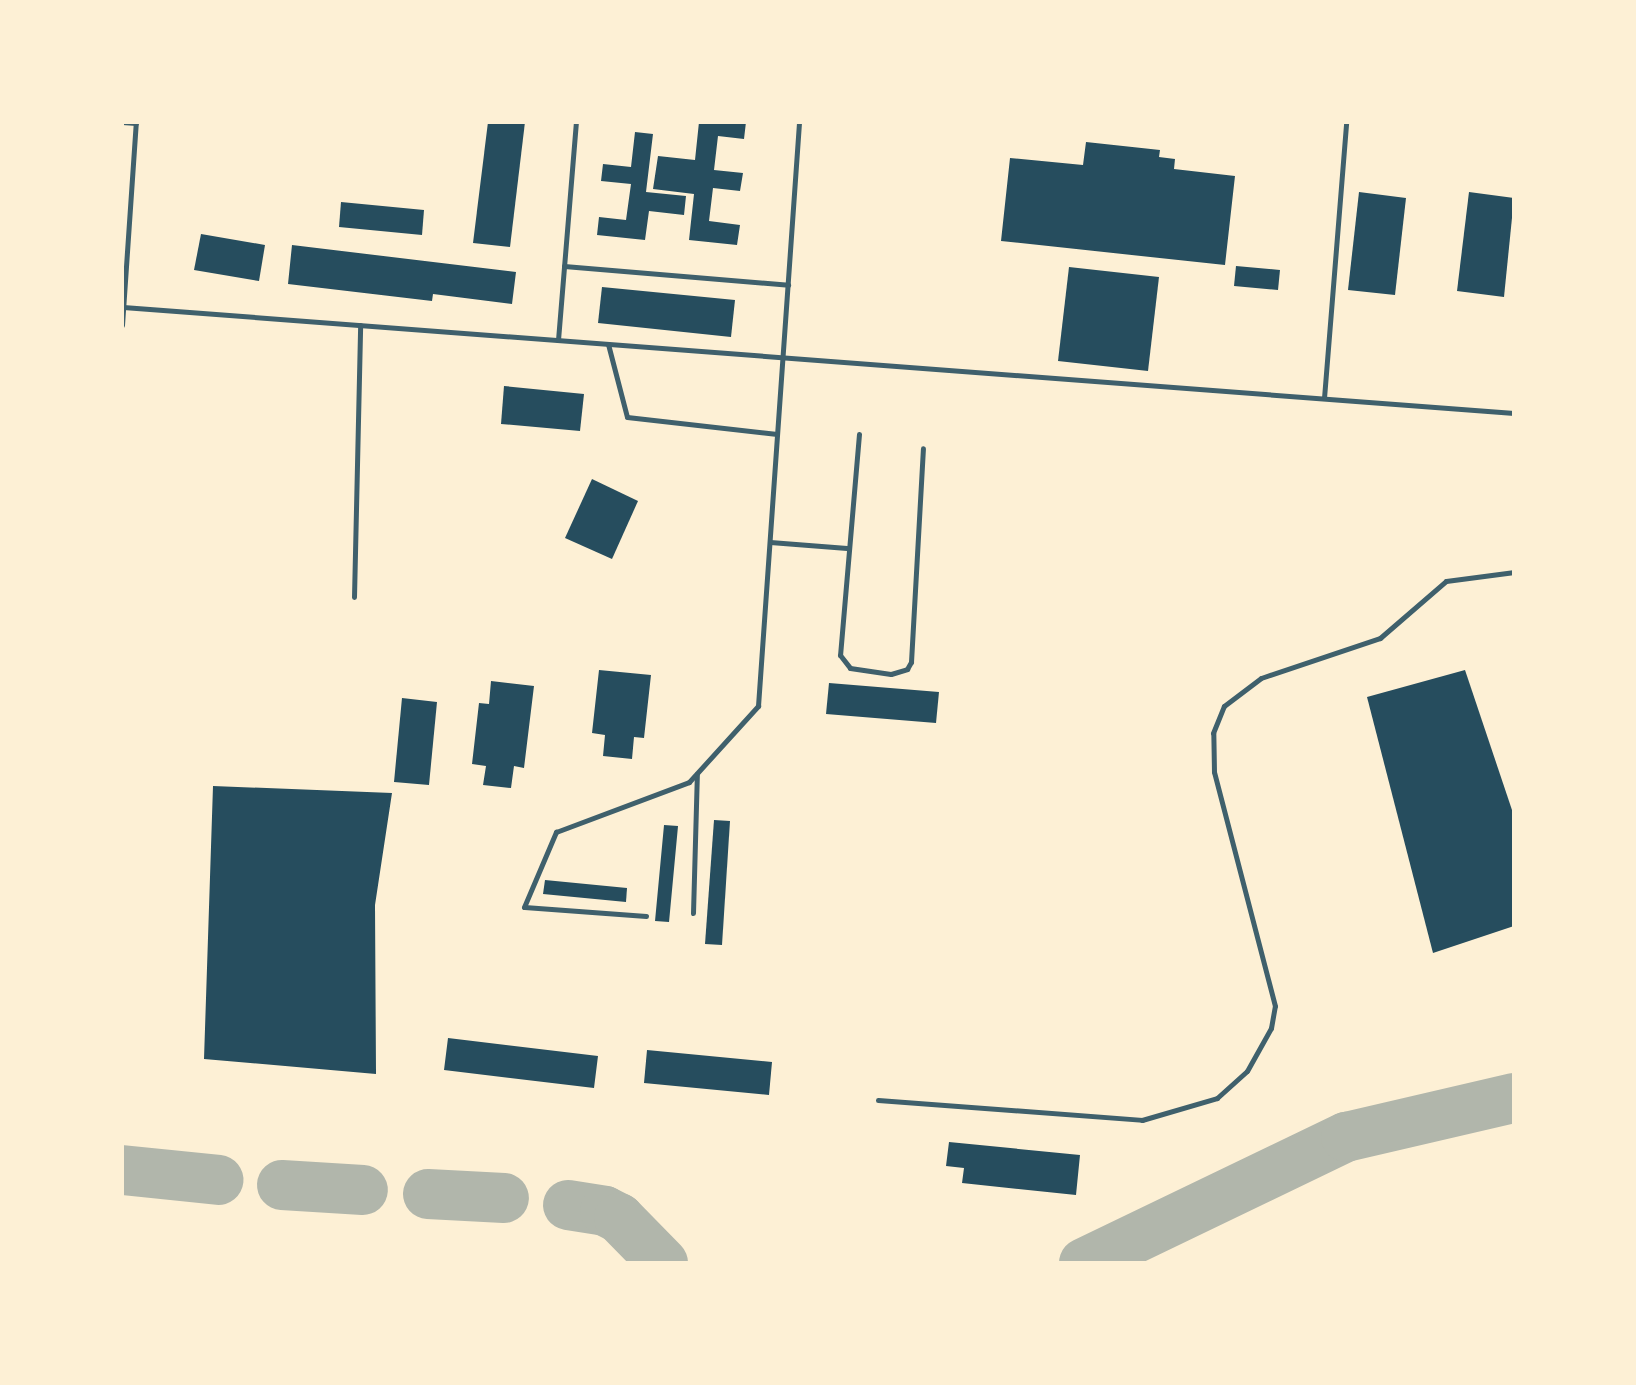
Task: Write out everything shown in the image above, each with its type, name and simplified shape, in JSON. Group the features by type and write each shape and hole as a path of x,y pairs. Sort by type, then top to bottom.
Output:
{"lane":[{"path":"122,122 136,122 122,325"},
{"path":"558,340 576,122"},
{"path":"646,916 524,907 556,832 689,782 758,706 799,122"},
{"path":"1324,398 1346,122"},
{"path":"564,266 788,285"},
{"path":"123,307 1514,413"},
{"path":"354,597 360,325"},
{"path":"608,344 627,417 777,434"},
{"path":"859,434 847,548 841,661 850,668 899,673 907,669 912,654 923,448"},
{"path":"770,542 847,548"},
{"path":"878,1100 1142,1120 1217,1098 1247,1071 1271,1028 1275,1006 1214,772 1213,733 1224,706 1261,678 1380,638 1446,581 1514,572"},
{"path":"693,913 698,773"}],"building":[{"path":"488,122 525,122 510,247 473,243"},
{"path":"699,122 746,122 744,139 718,136 714,170 743,173 740,191 713,188 709,221 740,225 737,245 689,240 694,194 653,189 658,156 695,160"},
{"path":"635,132 653,134 646,192 686,196 684,215 649,211 645,240 597,235 599,217 626,220 631,184 601,181 603,164 631,167"},
{"path":"1086,142 1160,150 1159,157 1175,159 1174,169 1235,176 1225,265 1001,241 1010,158 1083,165"},
{"path":"1359,192 1406,198 1395,295 1348,290"},
{"path":"1469,192 1514,198 1504,297 1457,291"},
{"path":"341,202 424,210 422,235 339,227"},
{"path":"201,234 265,245 259,281 194,270"},
{"path":"292,245 516,272 512,304 433,294 432,301 288,284"},
{"path":"1236,266 1280,270 1278,290 1234,286"},
{"path":"1069,267 1159,277 1148,371 1058,361"},
{"path":"602,287 735,300 731,337 598,323"},
{"path":"504,386 584,394 580,431 501,424"},
{"path":"592,479 638,501 612,559 565,538"},
{"path":"599,670 651,675 644,738 634,737 632,759 603,756 605,735 592,733"},
{"path":"1465,670 1514,816 1514,926 1433,953 1367,697"},
{"path":"491,681 534,686 524,768 514,766 511,788 483,785 486,766 472,764 479,703 489,704"},
{"path":"829,683 939,692 936,723 826,714"},
{"path":"402,698 437,702 429,785 394,782"},
{"path":"213,786 392,793 375,905 376,1074 204,1059"},
{"path":"714,820 730,821 722,945 705,944"},
{"path":"664,825 678,826 669,922 655,921"},
{"path":"545,880 627,888 626,902 543,894"},
{"path":"448,1038 598,1056 594,1088 444,1070"},
{"path":"647,1050 772,1062 769,1095 644,1083"},
{"path":"949,1142 1080,1155 1076,1195 962,1183 964,1168 946,1166"}],"taxiway":[{"path":"1084,1263 1346,1137 1514,1098"},
{"path":"122,1170 218,1180"},
{"path":"282,1185 363,1190"},
{"path":"428,1194 504,1198"},
{"path":"568,1205 605,1211 619,1218 663,1263"}]}
